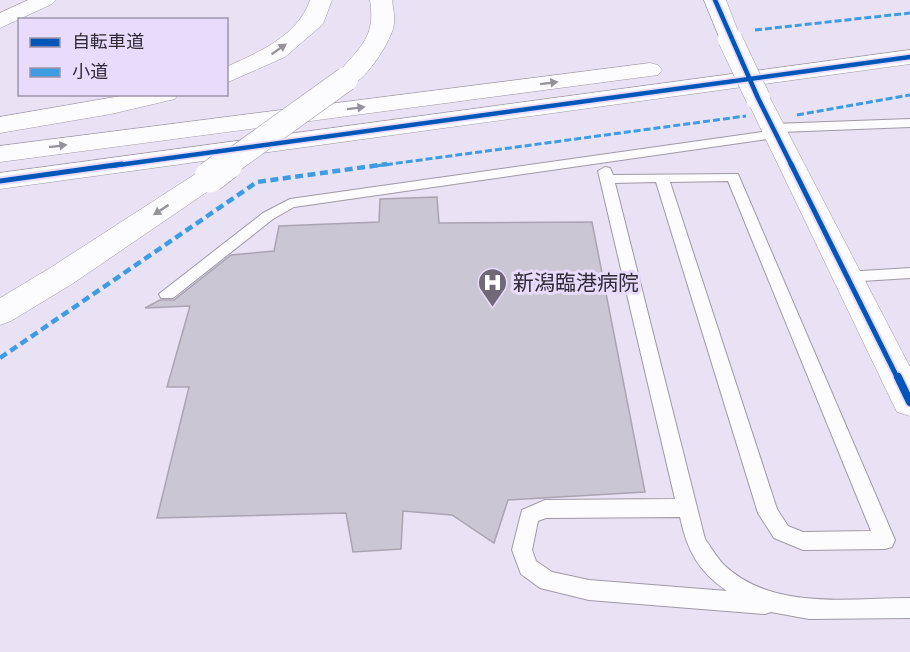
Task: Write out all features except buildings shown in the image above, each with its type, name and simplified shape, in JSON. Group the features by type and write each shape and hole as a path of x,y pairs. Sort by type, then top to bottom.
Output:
{"street":[{"path":"0,21 45,0"},
{"path":"228,75 277,52 315,18 321,0"},
{"path":"0,313 210,177 346,79 378,44 385,15 381,0"},
{"path":"715,0 730,39 773,131 910,402"},
{"path":"0,154 910,35"},
{"path":"0,181 910,57"},
{"path":"0,125 111,107 158,96"}],"lane":[{"path":"167,294 268,216 290,203 773,131 910,123"},
{"path":"602,158 696,543 717,572 758,599 809,609 910,608"},
{"path":"607,179 662,178 733,177 885,540 803,541 781,532 768,513 662,178"},
{"path":"846,277 910,273"},
{"path":"688,508 545,509 529,516 522,550 528,567 548,581 589,590 709,601 789,605"}],"marked path":[{"path":"755,30 910,13"},
{"path":"797,115 825,112 910,95"},
{"path":"0,358 257,182 746,116"}],"cycle path":[{"path":"715,0 758,98 910,402"},
{"path":"0,181 910,57"}],"place":[{"name":"新潟臨港病院","path":"492,308"}]}
